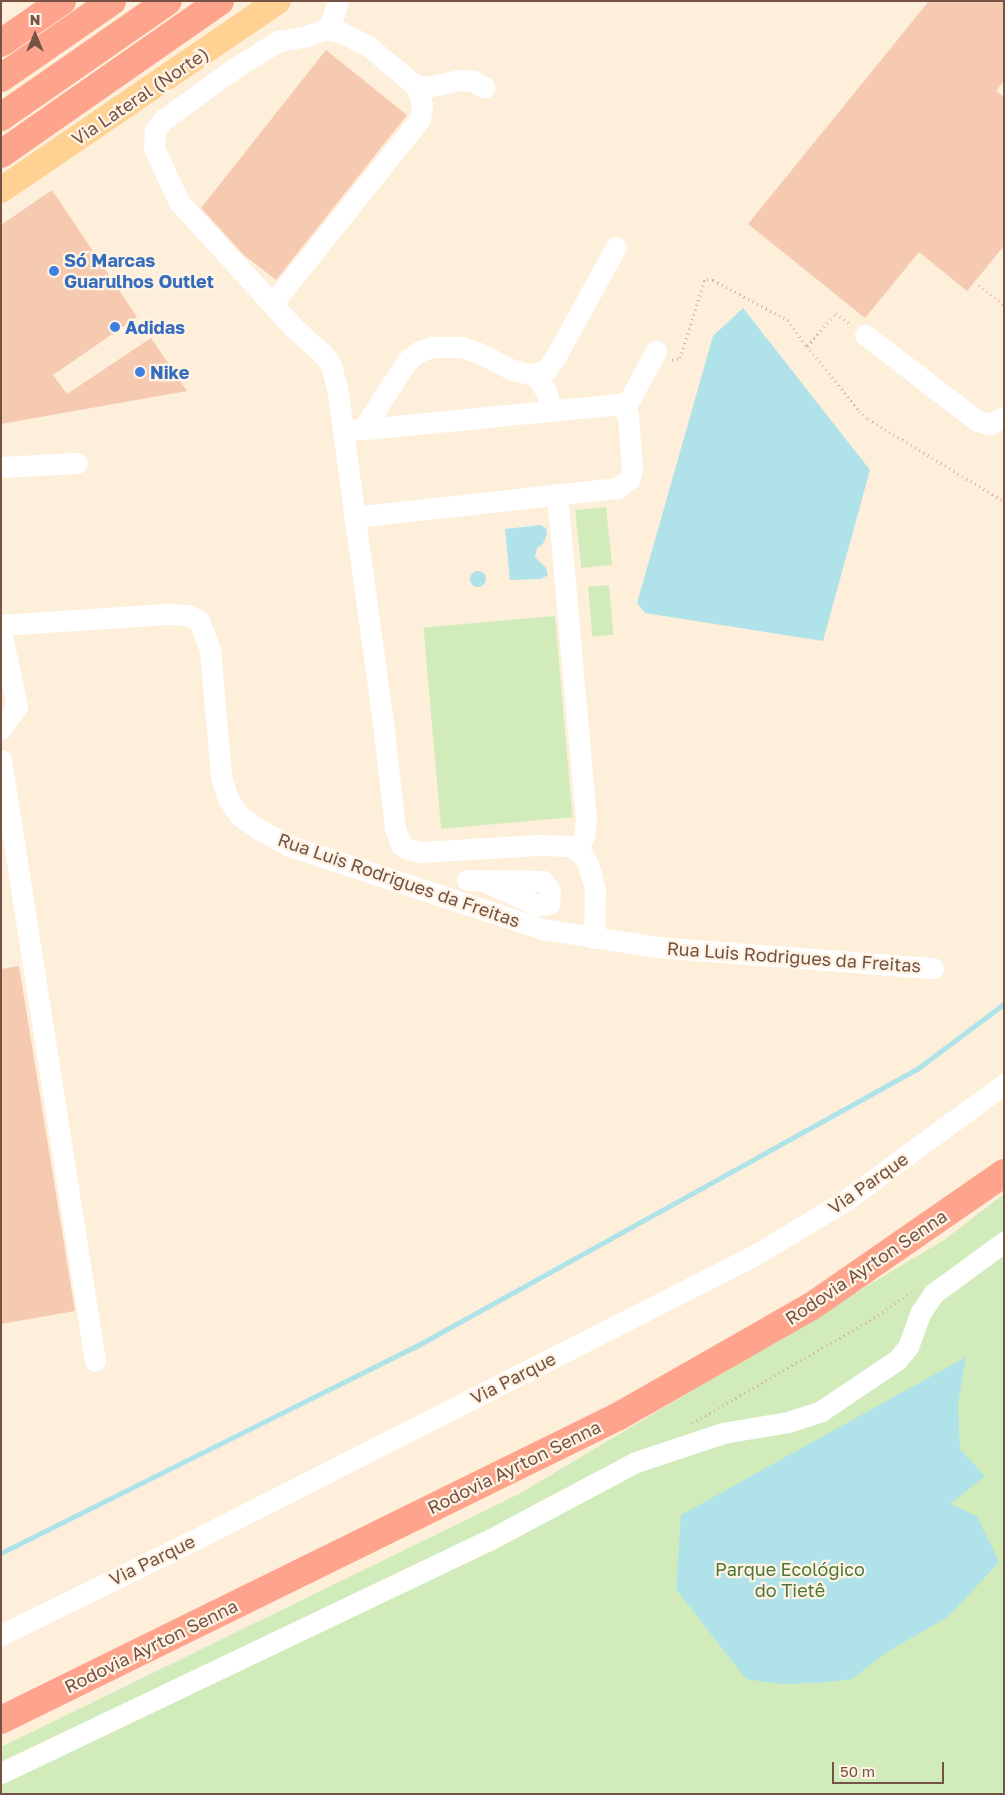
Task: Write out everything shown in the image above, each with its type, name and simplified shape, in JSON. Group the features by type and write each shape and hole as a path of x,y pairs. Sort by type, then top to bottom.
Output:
{"highway":[{"path":"1,43 62,1"},
{"path":"1,78 112,1"},
{"path":"1,117 168,1"},
{"path":"1,154 220,1"},
{"name":"Rodovia Ayrton Senna","path":"1,1720 619,1416 812,1306 1004,1173"}],"main road":[{"name":"Via Lateral (Norte)","path":"1,190 278,1"}],"street":[{"path":"338,1 331,22 326,29 312,35 278,41 235,68 164,119 155,130 153,139 159,161 179,202 272,304 331,365 352,430 354,517 384,732 395,828 398,838 405,848 420,852 559,844 577,850 585,858 595,890 594,938"},
{"path":"272,304 420,119 422,106 420,95 415,85 368,46 340,32 326,29"},
{"path":"415,85 427,87 461,80 473,81 484,87"},
{"path":"352,430 407,361 420,351 432,347 461,347 479,353 513,370 534,374 546,370 556,356 616,247"},
{"path":"865,335 978,421 990,424 1004,417"},
{"path":"624,408 655,354"},
{"path":"534,374 546,391 551,410"},
{"path":"352,430 612,403 620,404 628,415 632,469 630,478 617,488 354,517"},
{"path":"1,467 77,463"},
{"path":"558,494 586,818 584,837 577,850"},
{"name":"Rua Luis Rodrigues da Freitas","path":"1,625 188,615 200,621 210,650 221,777 227,797 240,816 260,830 290,846 542,929 657,946 933,968"},
{"path":"1,631 17,706 1,730"},
{"path":"1,760 95,1361"},
{"path":"508,846 510,880"},
{"path":"510,880 543,881 550,890 549,904 537,905 475,881 510,880"},
{"name":"Via Parque","path":"1,1635 206,1534 755,1255 846,1200 1004,1084"},
{"path":"1,1773 491,1539 636,1462 715,1435 788,1422 821,1411 898,1360 908,1347 922,1312 934,1293 1004,1242"}],"path":[{"path":"655,354 666,360 680,358 704,282 713,280 788,320 859,412 1004,502"},
{"path":"979,285 1004,305"},
{"path":"807,346 836,313 865,335"}],"green space":[{"path":"606,507 612,565 581,568 575,510"},
{"path":"609,585 613,635 592,637 588,587"},
{"path":"555,616 573,817 441,829 424,628"},
{"name":"Parque Ecológico do Tietê","path":"1004,1194 1004,1794 1,1794 1,1747 519,1494 944,1240"}],"water":[{"path":"743,308 870,470 823,641 645,613 637,603 713,336"},
{"path":"540,525 546,528 547,534 543,544 537,548 535,557 546,568 548,575 541,579 510,580 505,529"},
{"path":"475,571 481,571 486,576 484,585 475,587 470,582 470,576"},
{"path":"966,1357 958,1404 960,1449 985,1476 950,1504 977,1516 999,1562 949,1616 887,1652 852,1679 819,1683 780,1684 746,1679 676,1589 681,1515"}],"building":[{"path":"929,1 1004,1 1004,81 996,91 1004,97 1004,246 967,291 919,252 865,318 748,224"},
{"path":"326,50 407,115 276,280 244,255 201,208"},
{"name":"Só Marcas Guarulhos Outlet","path":"52,190 137,317 53,375 67,394 151,338 187,391 1,424 1,225"},
{"path":"19,966 75,1311 1,1324 1,969"}],"waterway":[{"path":"1,1553 413,1348 917,1069 1004,1004"}],"place":[{"name":"Só Marcas Guarulhos Outlet","path":"54,271"},
{"name":"Adidas","path":"115,327"},
{"name":"Nike","path":"140,372"}]}
